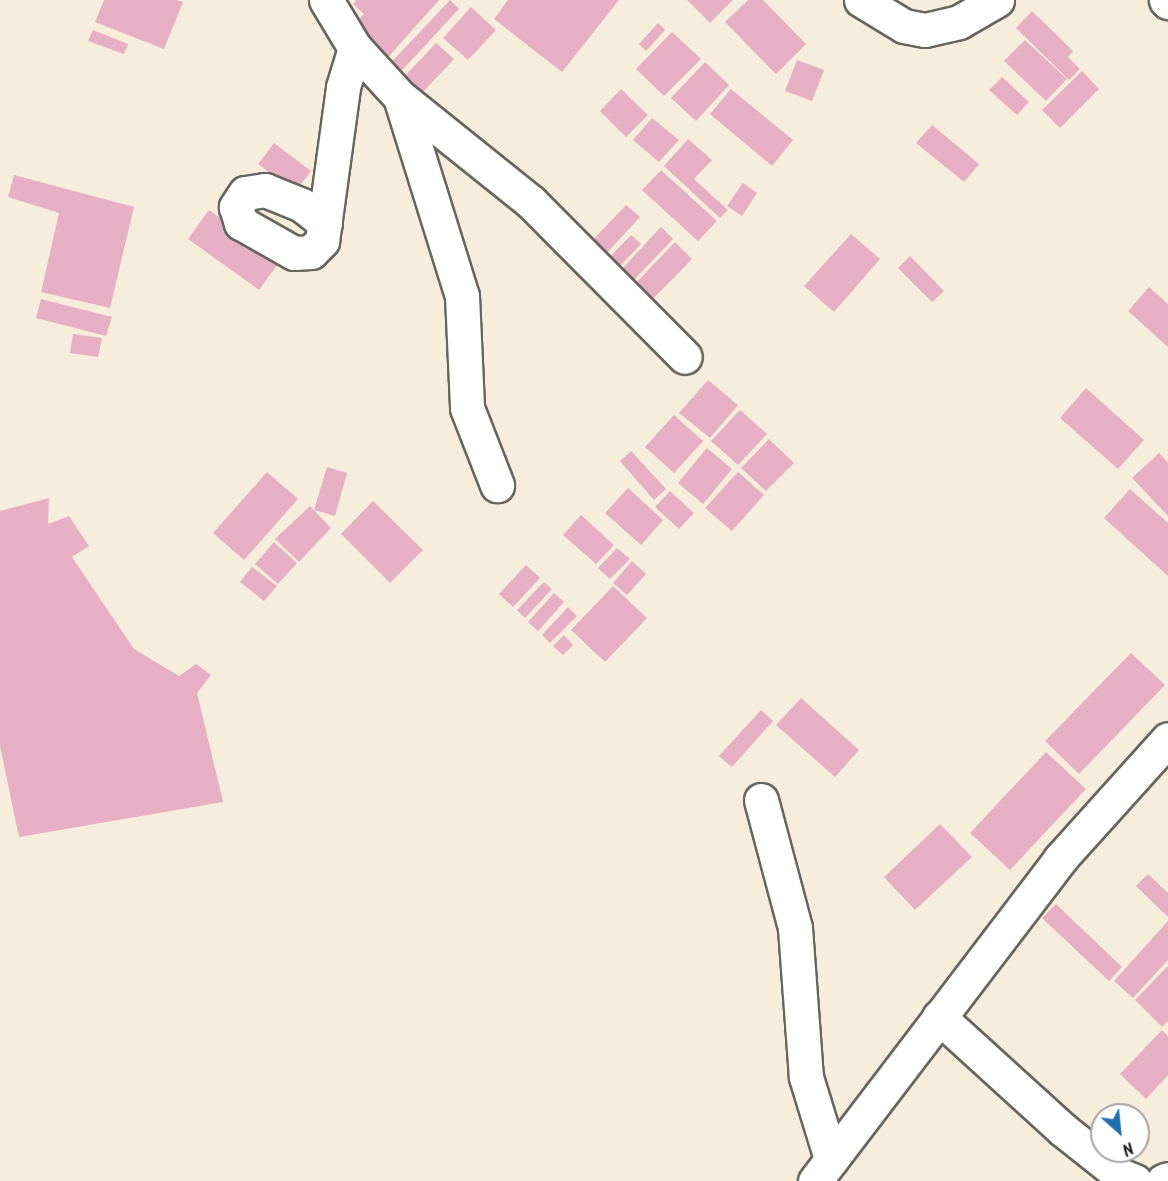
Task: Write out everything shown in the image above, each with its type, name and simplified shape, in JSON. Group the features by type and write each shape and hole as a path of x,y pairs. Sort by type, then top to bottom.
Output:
{"street":[{"path":"861,0 904,26 925,30 959,22 998,0"},
{"path":"328,1 355,48 400,97 523,195 685,357"},
{"path":"325,223 344,87 355,48"},
{"path":"400,97 462,296 467,408 497,485"},
{"path":"823,1170 1060,859 1168,739"},
{"path":"762,800 795,928 806,1077 823,1170"},
{"path":"939,1017 1062,1129 1119,1175 1135,1181"},
{"path":"1163,1181 1168,1179"}],"building":[{"path":"104,0 176,0 183,2 164,49 95,22"},
{"path":"356,0 439,0 382,64 347,33 364,14 353,4"},
{"path":"450,0 459,9 393,80 383,71"},
{"path":"508,0 619,0 562,72 494,19"},
{"path":"687,0 733,0 710,23"},
{"path":"748,0 763,0 806,44 776,74 725,22"},
{"path":"471,7 496,30 468,60 443,38"},
{"path":"1032,11 1073,51 1068,57 1080,69 1069,80 1016,28"},
{"path":"658,23 665,30 646,51 639,44"},
{"path":"93,30 128,44 124,54 88,41"},
{"path":"672,32 701,59 664,96 636,69"},
{"path":"1025,40 1067,79 1046,101 1004,61"},
{"path":"436,43 454,59 423,92 405,76"},
{"path":"797,60 824,70 812,101 785,91"},
{"path":"705,62 729,85 696,121 671,98"},
{"path":"1082,71 1099,89 1060,128 1042,110"},
{"path":"1002,77 1029,102 1017,115 989,90"},
{"path":"621,89 648,115 626,137 600,111"},
{"path":"731,89 793,140 772,166 710,114"},
{"path":"652,118 679,140 659,162 633,140"},
{"path":"932,125 979,164 964,182 916,143"},
{"path":"688,139 712,160 694,179 728,210 720,218 664,166"},
{"path":"274,143 311,171 295,192 258,164"},
{"path":"661,170 717,221 698,241 642,190"},
{"path":"14,175 134,207 110,308 41,292 59,213 8,197"},
{"path":"743,183 757,193 742,216 727,206"},
{"path":"626,205 640,217 602,258 588,245"},
{"path":"209,210 280,261 259,290 188,239"},
{"path":"661,227 673,239 632,282 620,271"},
{"path":"851,234 880,259 834,312 804,286"},
{"path":"631,235 641,244 618,268 608,259"},
{"path":"675,242 692,259 652,300 635,284"},
{"path":"910,256 944,291 932,302 898,268"},
{"path":"1149,287 1168,304 1168,347 1128,311"},
{"path":"41,299 112,317 106,336 36,318"},
{"path":"73,334 102,338 98,357 70,353"},
{"path":"708,380 738,405 710,438 679,413"},
{"path":"1086,388 1144,440 1118,469 1060,418"},
{"path":"740,410 767,434 738,465 711,441"},
{"path":"674,415 703,441 674,473 645,447"},
{"path":"769,439 794,463 766,491 741,468"},
{"path":"707,448 732,469 703,504 678,483"},
{"path":"631,451 666,489 654,500 620,461"},
{"path":"1159,453 1168,463 1168,516 1132,478"},
{"path":"327,467 347,473 335,516 314,510"},
{"path":"267,472 298,499 244,560 213,533"},
{"path":"738,472 764,495 732,531 705,508"},
{"path":"628,488 663,520 641,545 605,513"},
{"path":"1130,489 1168,523 1168,576 1104,518"},
{"path":"670,491 694,513 679,529 655,507"},
{"path":"49,498 48,524 69,516 89,546 72,557 134,649 179,676 196,664 211,675 197,693 223,802 19,837 0,746 0,511"},
{"path":"373,501 423,550 390,583 341,534"},
{"path":"310,506 331,528 299,562 275,539"},
{"path":"581,515 614,545 596,564 563,535"},
{"path":"274,542 297,563 278,584 255,564"},
{"path":"617,548 630,559 610,579 598,568"},
{"path":"632,561 646,574 627,595 613,583"},
{"path":"526,565 540,578 513,607 499,594"},
{"path":"252,567 277,586 264,601 240,582"},
{"path":"544,582 552,589 525,618 517,610"},
{"path":"613,586 647,618 605,662 571,630"},
{"path":"554,593 564,602 538,631 528,622"},
{"path":"568,607 577,616 550,643 542,635"},
{"path":"564,635 573,645 563,655 553,646"},
{"path":"1131,653 1165,685 1079,774 1045,741"},
{"path":"801,698 859,750 835,777 776,725"},
{"path":"761,710 773,721 732,767 719,756"},
{"path":"1046,752 1086,789 1010,870 970,833"},
{"path":"940,824 972,857 915,910 884,877"},
{"path":"1148,874 1168,893 1168,917 1136,886"},
{"path":"1056,904 1122,967 1109,981 1042,918"},
{"path":"1168,921 1168,960 1133,998 1114,981"},
{"path":"1168,966 1168,1021 1162,1027 1135,1000"},
{"path":"1162,1030 1168,1036 1168,1075 1146,1099 1120,1074"}]}
